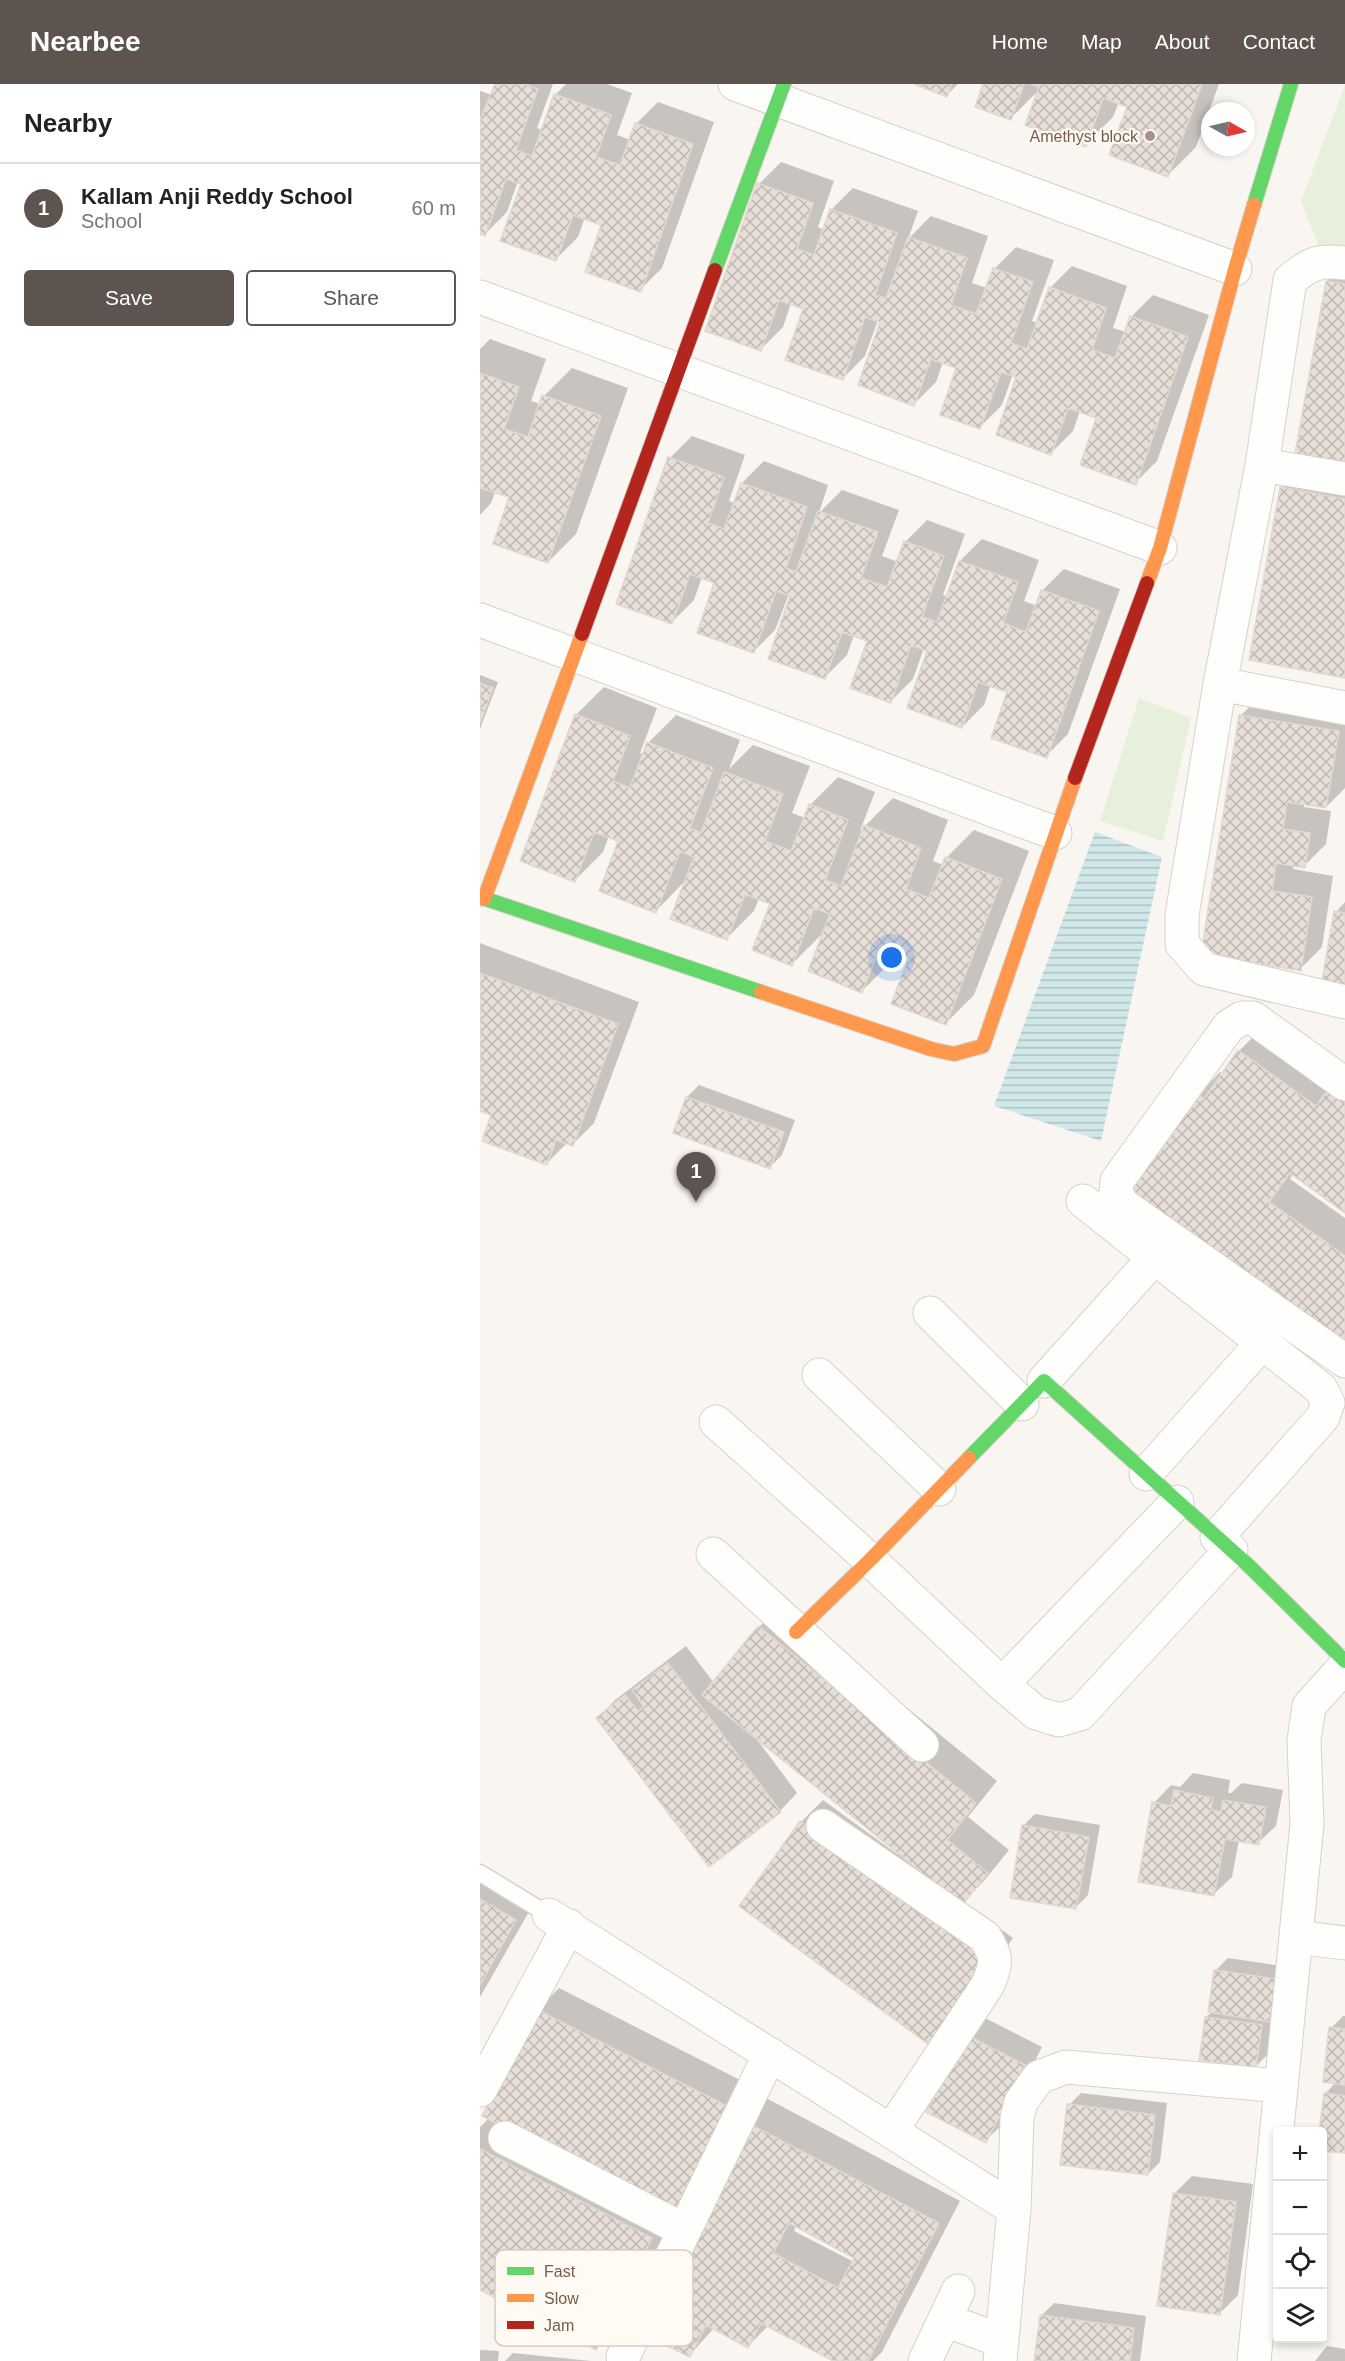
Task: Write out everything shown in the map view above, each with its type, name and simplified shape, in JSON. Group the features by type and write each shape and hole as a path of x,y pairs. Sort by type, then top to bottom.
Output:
{"street":[{"path":"735,84 781,92 1234,269"},
{"path":"781,92 482,898 931,1049 954,1054 983,1046 1056,833 1160,548 1234,269 1291,84"},
{"path":"1345,264 1331,262 1309,264 1290,280 1262,465 1220,684 1182,915 1182,944 1204,969 1345,1002"},
{"path":"480,297 1160,548"},
{"path":"1262,465 1345,479"},
{"path":"480,620 1056,833"},
{"path":"1220,684 1345,708"},
{"path":"1345,1084 1253,1018 1242,1018 1229,1026 1116,1181 1116,1193 1123,1205 1345,1361"},
{"path":"716,1422 1036,1713 1059,1720 1080,1714 1224,1544 1323,1417 1328,1403 1321,1389 1083,1202"},
{"path":"796,1632 870,1560 1022,1404 1154,1258"},
{"path":"930,1313 1022,1404"},
{"path":"1146,1474 1263,1342"},
{"path":"819,1375 939,1489"},
{"path":"1044,1380 1224,1544 1345,1661"},
{"path":"1002,1684 1177,1502"},
{"path":"713,1554 922,1745"},
{"path":"1254,2361 1307,1824 1304,1740 1309,1706 1345,1666"},
{"path":"823,1826 984,1937 994,1951 996,1964 987,1986 891,2131"},
{"path":"484,2073 559,1921 1014,2209"},
{"path":"1296,1937 1345,1943"},
{"path":"674,2250 770,2054"},
{"path":"945,2320 1001,2351 1014,2209 1017,2118 1021,2102 1039,2077 1066,2067 1280,2086"},
{"path":"506,2138 684,2230"},
{"path":"925,2361 958,2290"},
{"path":"622,2357 627,2346"}],"lane":[{"path":"480,1873 559,1921"}],"green space":[{"path":"1345,85 1345,247 1323,257 1301,201"},
{"path":"1139,698 1191,718 1163,841 1100,821"}],"water":[{"path":"1095,832 1162,857 1101,1141 994,1106"}],"building":[{"path":"495,84 525,84 538,89 516,150 532,156 554,94 611,115 596,157 620,165 635,123 693,144 641,292 585,272 601,225 573,215 556,261 500,241 521,184 506,179 485,236 480,234 480,120"},
{"path":"914,84 952,84 947,97"},
{"name":"Amethyst block","path":"983,84 1024,84 1011,120 975,107"},
{"name":"Amethyst block","path":"1030,84 1202,84 1168,177 1109,155 1127,107 1103,98 1086,147 1025,125 1039,87"},
{"path":"757,183 813,203 797,249 814,255 830,209 897,233 875,295 886,298 908,237 967,258 951,305 976,314 993,268 1033,282 1011,343 1027,349 1049,287 1106,308 1092,350 1115,358 1130,316 1188,337 1136,485 1080,465 1096,418 1068,408 1051,455 996,435 1016,377 1001,372 980,429 940,415 956,368 931,359 914,406 858,385 880,322 865,317 843,380 785,360 803,309 779,300 761,351 705,331"},
{"path":"1326,281 1345,284 1345,463 1295,454"},
{"path":"480,373 519,387 504,429 528,437 542,395 601,416 548,563 493,544 509,497 480,488"},
{"path":"668,457 724,477 708,523 724,529 741,483 807,507 786,568 796,572 818,511 878,532 861,578 887,587 904,541 944,556 922,617 937,622 959,561 1018,582 1003,623 1026,632 1041,590 1099,611 1047,758 991,738 1007,692 978,682 962,728 907,708 927,651 911,645 891,703 850,688 867,641 842,632 825,679 768,659 790,596 776,591 754,653 697,633 714,583 690,574 672,624 616,604"},
{"path":"1280,487 1345,499 1345,678 1249,660"},
{"path":"480,683 493,688 480,723"},
{"path":"575,714 630,736 613,781 630,788 647,742 713,768 690,828 701,833 724,772 783,794 765,841 791,851 809,804 848,820 825,880 841,886 864,825 921,848 906,889 929,898 945,857 1002,879 946,1025 891,1004 909,957 880,946 862,993 808,971 830,914 814,908 792,966 752,950 770,904 745,894 727,940 670,919 694,857 680,851 656,913 599,891 618,841 594,832 575,882 520,861"},
{"path":"1239,715 1339,731 1326,808 1287,802 1283,829 1310,833 1305,868 1276,863 1272,891 1312,897 1301,971 1201,954"},
{"path":"1334,911 1345,913 1345,985 1322,981"},
{"path":"480,973 618,1024 573,1146 556,1140 547,1165 482,1141 491,1115 480,1111"},
{"path":"1238,1050 1316,1106 1329,1088 1345,1100 1345,1213 1290,1173 1269,1202 1345,1256 1345,1355 1120,1194 1197,1093 1204,1099"},
{"path":"686,1097 784,1132 770,1169 673,1133"},
{"path":"758,1626 976,1803 947,1840 988,1873 962,1905 702,1695"},
{"path":"668,1663 781,1812 709,1867 596,1718 625,1695 638,1711 644,1707 632,1690"},
{"path":"1174,1790 1213,1798 1211,1810 1221,1812 1223,1800 1266,1807 1259,1845 1225,1839 1214,1896 1138,1882 1152,1802 1171,1806"},
{"path":"800,1821 992,1961 931,2046 739,1906"},
{"path":"1022,1825 1089,1837 1076,1909 1010,1898"},
{"path":"480,1899 516,1920 480,1985"},
{"path":"1214,1970 1277,1979 1270,2022 1208,2012"},
{"path":"536,2009 727,2106 673,2214 482,2116"},
{"path":"1205,2017 1262,2025 1256,2068 1199,2060"},
{"path":"1329,2027 1345,2029 1345,2085 1323,2082"},
{"path":"967,2035 1025,2065 986,2143 926,2112"},
{"path":"1324,2093 1345,2096 1345,2153 1327,2151 1327,2127 1320,2127"},
{"path":"1067,2104 1155,2115 1148,2175 1060,2165"},
{"path":"742,2120 939,2223 868,2361 833,2361 761,2323 748,2348 706,2325 690,2357 667,2346 693,2346 693,2250 680,2250","holes":["789,2223 854,2258 838,2288 773,2253"]},
{"path":"480,2149 652,2238 646,2250 495,2250 495,2298 480,2290"},
{"path":"1173,2193 1236,2202 1220,2315 1157,2306"},
{"path":"1040,2315 1134,2328 1130,2361 1034,2361"}],"traffic: fast":[{"path":"715,270 784,84"},
{"path":"1254,205 1291,84"},
{"path":"480,897 761,992"},
{"path":"969,1458 1044,1381 1248,1565 1345,1661"}],"traffic: slow":[{"path":"1147,583 1160,548 1254,205"},
{"path":"484,899 582,634"},
{"path":"761,992 931,1049 954,1054 983,1046 1075,778"},
{"path":"796,1632 969,1458"}],"traffic: jam":[{"path":"582,634 715,270"},
{"path":"1075,778 1147,583"}],"place":[{"name":"Amethyst block","path":"1150,136"},
{"name":"Kallam Anji Reddy School","path":"696,1202"}]}
